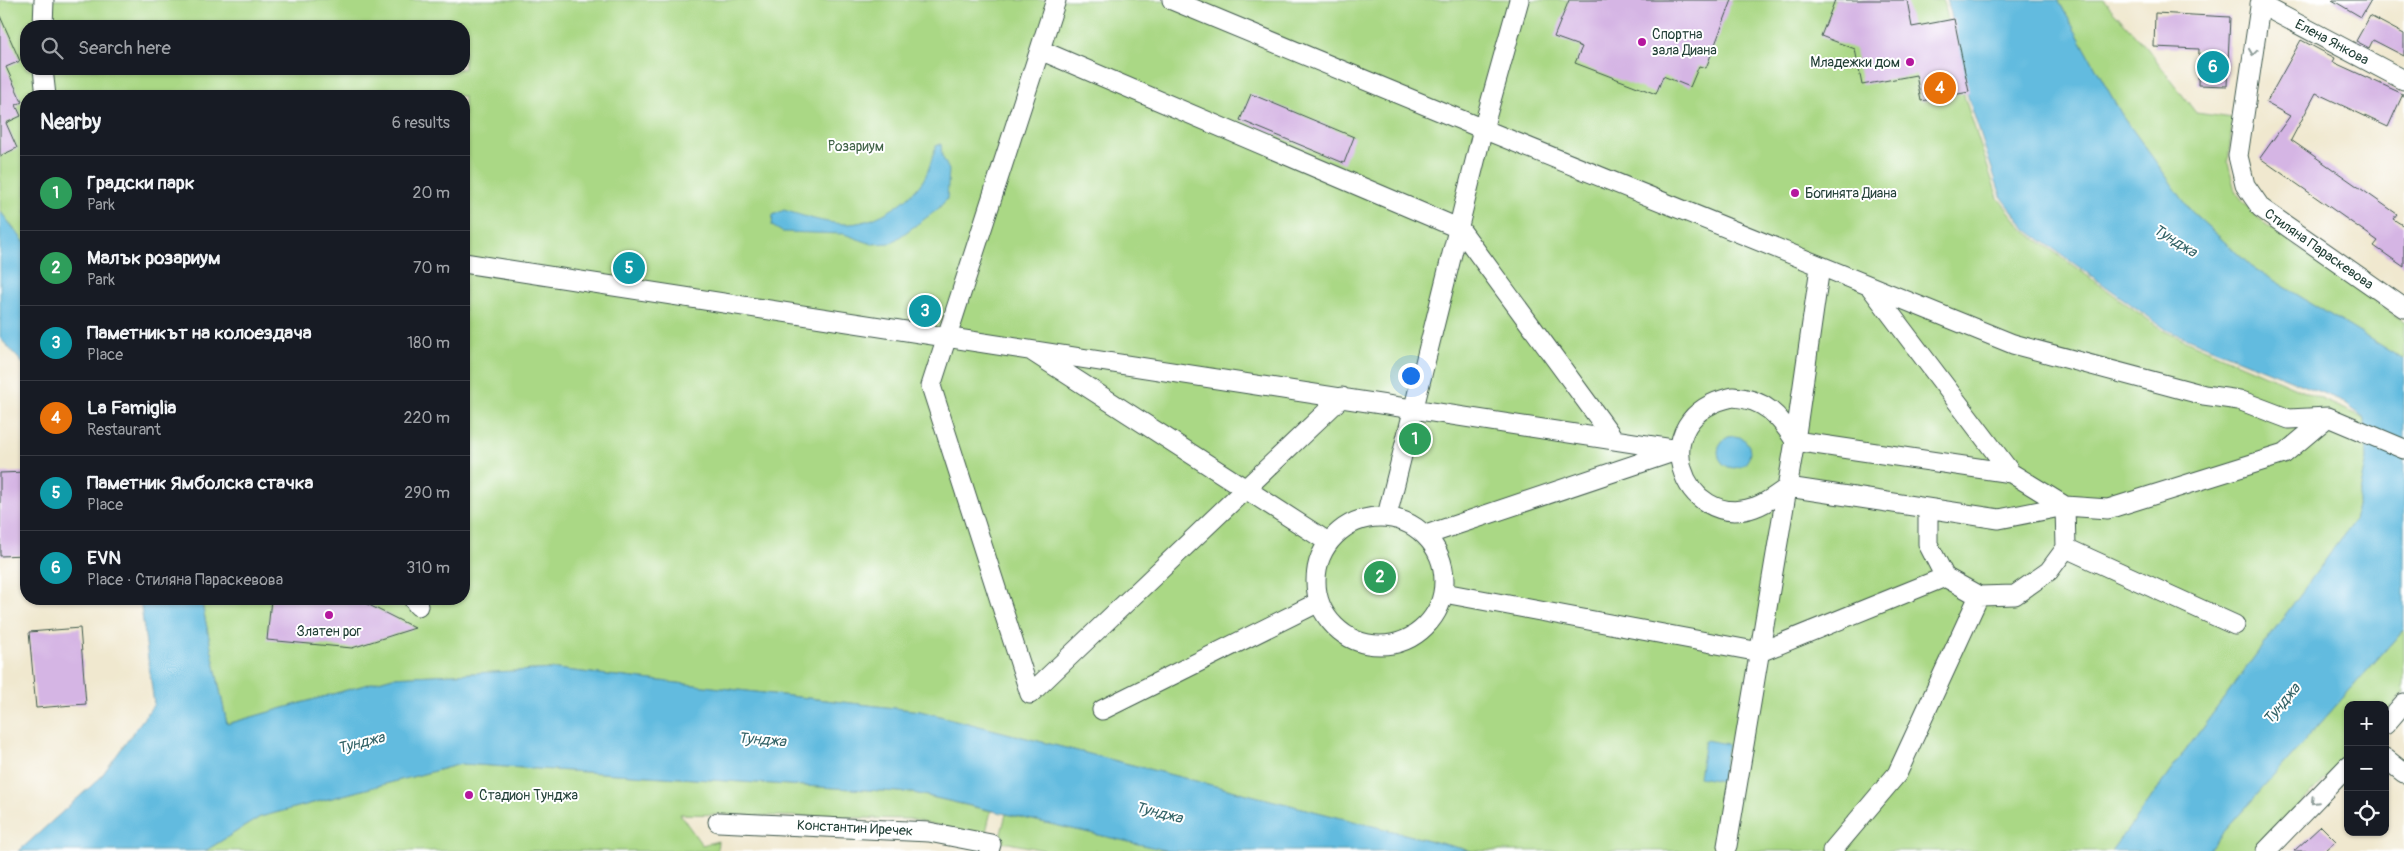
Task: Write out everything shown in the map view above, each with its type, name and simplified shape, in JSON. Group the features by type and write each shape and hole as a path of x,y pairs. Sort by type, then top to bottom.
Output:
{"street":[{"path":"43,20 44,0"},
{"path":"1056,0 931,386 1030,694 1342,397"},
{"path":"1172,0 2013,344 2204,395 2239,400 2289,419 2328,417 2404,449"},
{"path":"1387,516 1460,229 1483,128 1519,0"},
{"name":"Елена Янкова","path":"2261,2 2404,80"},
{"name":"Стиляна Параскевова","path":"2261,2 2238,156 2245,185 2261,208 2404,308"},
{"path":"1040,50 1460,229 1614,439"},
{"path":"44,75 45,90"},
{"path":"470,264 1679,450"},
{"path":"1727,846 1788,487 1820,266"},
{"path":"1870,287 2011,473 2066,506"},
{"path":"1028,349 1328,542"},
{"path":"2011,473 1795,441 1780,417 1769,408 1756,401 1732,397 1718,400 1694,415 1682,437 1679,450 1683,473 1689,485 1697,496 1721,509 1738,511 1755,507 1788,487 1999,519 2066,506 2108,509 2284,454 2328,417"},
{"path":"1426,535 1679,450"},
{"path":"1928,509 1928,544 1944,577 1979,596 2015,595 2049,571 2066,548 2066,506"},
{"path":"1387,516 1409,523 1426,535 1438,552 1444,572 1444,593 1436,612 1423,629 1405,640 1385,645 1364,643 1344,635 1329,621 1319,602 1316,574 1318,561 1328,542 1344,527 1365,518 1387,516"},
{"path":"2066,548 2235,626"},
{"path":"1444,593 1760,652 1944,577"},
{"path":"1832,851 1897,774 1979,596"},
{"path":"1102,710 1319,602"},
{"path":"2389,720 2404,703"},
{"path":"2389,761 2404,773"},
{"path":"2269,850 2344,770"},
{"name":"Константин Иречек","path":"718,822 929,832 989,848"}],"green space":[{"name":"Розариум","path":"0,0 1942,0 1965,99 1998,198 2025,231 2164,331 2365,418 2367,459 2354,521 2112,851 1471,851 920,711 556,669 393,677 227,724 202,605 470,605 470,90 20,90 20,236 0,211"},
{"path":"2058,0 2103,0 2147,48 2196,113 2233,118 2228,162 2235,191 2257,218 2404,321 2404,360 2252,267 2191,211 2122,115"},
{"path":"2404,629 2404,692 2389,710 2389,701 2344,701 2344,760 2255,851 2207,851"},
{"path":"461,764 914,793 991,811 985,836 910,819 680,814 702,845 718,841 717,851 205,851 260,817"},
{"path":"1006,814 1169,851 1048,851 999,841"}],"water":[{"name":"Тунджа","path":"1946,0 2058,0 2122,115 2191,211 2252,267 2404,360 2404,629 2207,851 2112,851 2354,521 2367,459 2365,418 2340,400 2167,330 2027,230 2001,196 1968,97 1950,9"},
{"path":"941,144 942,156 949,170 947,199 937,210 891,243 872,244 844,234 782,232 772,226 773,215 784,210 821,221 844,224 866,221 888,212 907,198 922,182 927,174 936,146"},
{"path":"0,211 20,236 20,360 0,338"},
{"path":"1734,436 1740,437 1745,441 1749,446 1749,458 1745,463 1740,467 1734,468 1728,467 1723,463 1719,458 1718,452 1719,446 1723,441 1728,437"},
{"name":"Тунджа","path":"141,605 202,605 227,724 393,677 556,669 920,711 1471,851 1169,851 914,793 461,764 260,817 205,851 19,851 100,778 154,704"},
{"path":"1705,740 1728,744 1721,781 1699,777"}],"building":[{"name":"Спортна зала Диана","path":"1569,0 1732,0 1706,68 1699,66 1690,87 1663,76 1656,94 1575,63 1582,47 1554,37"},
{"name":"Младежки дом","path":"1835,0 1907,0 1912,27 1954,19 1969,92 1921,101 1916,75 1862,85 1855,49 1821,36"},
{"path":"2332,0 2371,0 2361,17"},
{"path":"2155,13 2230,17 2227,86 2198,85 2199,49 2154,47"},
{"path":"0,16 20,61 6,67 20,98 20,103 16,105 20,116 6,123 17,148 0,156"},
{"path":"2370,16 2404,34 2404,56 2373,40 2369,48 2356,41"},
{"path":"2301,40 2335,58 2333,62 2403,94 2388,127 2316,93 2291,140 2397,214 2393,219 2404,226 2404,267 2374,246 2378,241 2260,158 2290,116 2266,103"},
{"path":"1251,94 1354,137 1344,163 1240,120"},
{"path":"20,472 20,555 0,556 0,473"},
{"name":"Златен рог","path":"270,605 369,605 415,628 352,648 267,640"},
{"path":"80,628 86,704 36,708 29,632"},
{"path":"2321,826 2336,841 2325,851 2294,851"}],"place":[{"name":"Спортна зала Диана","path":"1642,42"},
{"name":"Младежки дом","path":"1910,62"},
{"name":"EVN","path":"2213,67"},
{"name":"La Famiglia","path":"1940,88"},
{"name":"Богинята Диана","path":"1795,193"},
{"name":"Паметник Ямболска стачка","path":"629,268"},
{"name":"Паметникът на колоездача","path":"925,311"},
{"name":"Градски парк","path":"1415,439"},
{"name":"Малък розариум","path":"1380,577"},
{"name":"Златен рог","path":"329,615"},
{"name":"Стадион Тунджа","path":"469,795"}]}
